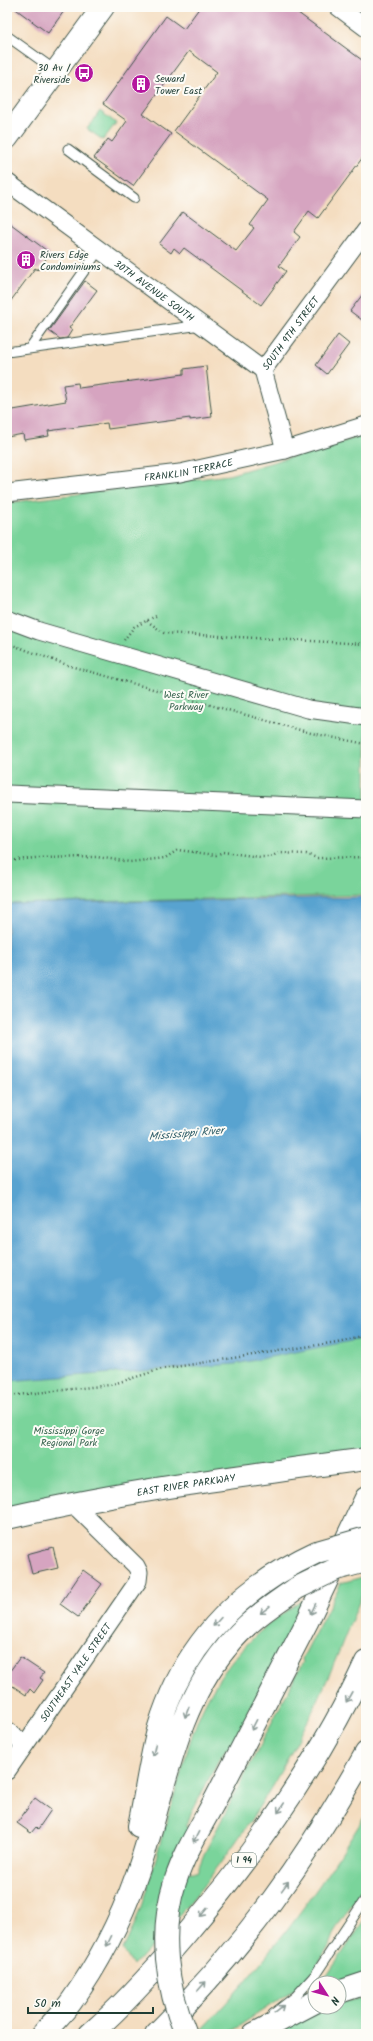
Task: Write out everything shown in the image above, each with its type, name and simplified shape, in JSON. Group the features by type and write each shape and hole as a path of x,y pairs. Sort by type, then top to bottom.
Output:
{"main road":[{"path":"7,138 103,7"},
{"name":"EAST RIVER PARKWAY","path":"7,1518 72,1503 366,1459"},
{"path":"186,2034 170,1985 168,1967 168,1914 181,1866 307,1622 366,1498"},
{"path":"121,1914 159,1728 174,1688 184,1667 206,1635 231,1607 276,1573 317,1552 366,1538"},
{"path":"43,2034 70,2003 86,1979 103,1952 121,1914 150,1836 181,1729 198,1689 226,1648 264,1611 297,1588 336,1569 366,1561"},
{"name":"I 94","path":"90,2034 156,1967 230,1880 297,1784 328,1734 366,1662"},
{"path":"156,2034 204,1984 270,1906 316,1839 366,1753"},
{"path":"254,2034 307,2006"}],"street":[{"path":"338,7 366,28"},
{"name":"30TH AVENUE SOUTH","path":"7,182 263,370"},
{"name":"SOUTH 9TH STREET","path":"285,450 263,370 366,230"},
{"name":"FRANKLIN TERRACE","path":"7,493 180,473 285,450 366,425"},
{"path":"7,619 39,631 308,709 366,717"},
{"path":"7,794 366,809"},
{"name":"SOUTHEAST YALE STREET","path":"7,1771 138,1581 139,1572 136,1566 72,1503"},
{"path":"7,1731 25,1744"}],"lane":[{"path":"7,36 56,71"},
{"path":"68,149 134,198"},
{"path":"29,349 99,250"},
{"path":"7,352 202,325"},
{"path":"249,2034 296,1996 315,1975 366,1898"}],"path":[{"path":"115,653 134,627 158,615"},
{"path":"147,620 164,633 366,644"},
{"path":"7,643 70,666 311,733 366,744"},
{"path":"7,861 35,858 98,858 130,862 165,858 178,850 216,855 223,852 260,858 270,857 280,853 306,854 317,858 366,857"},
{"path":"7,1396 110,1385 162,1369 337,1342 366,1335"}],"green space":[{"path":"100,111 116,123 103,140 87,129"},
{"name":"West River Parkway","path":"366,435 366,895 7,904 7,503 229,475"},
{"name":"Mississippi Gorge Regional Park","path":"366,1325 366,1451 7,1513 7,1380"},
{"path":"366,1576 363,1590 332,1669 318,1701 285,1764 248,1824 207,1881 162,1935 133,1966 123,1949 138,1916 146,1893 195,1727 207,1700 218,1681 230,1664 258,1633 292,1607 310,1596 234,1740 218,1761 185,1826 189,1828 169,1872 197,1872 204,1854 303,1662 302,1659 341,1583"},
{"path":"366,1814 366,1882 334,1932 328,1948 311,1975 307,1975 307,1979 298,1987 227,2034 197,2034 244,1983 288,1929"},
{"path":"366,1918 366,1976 347,1981 347,1975 327,1975"},
{"path":"366,1997 366,2034 269,2034 308,2015 347,2015 347,2001"}],"water":[{"name":"Mississippi River","path":"366,897 366,1338 235,1364 7,1381 7,904"}],"building":[{"path":"13,7 67,7 48,33"},
{"path":"200,7 290,7 366,63 366,153 318,218 309,211 294,232 300,237 279,266 286,271 261,305 184,248 180,253 174,248 171,253 159,244 183,212 236,251 254,228 250,225 268,200 174,131 217,72 189,51 143,114 171,134 133,186 94,158 108,139 112,142 127,121 103,104 166,16 184,29"},
{"name":"Rivers Edge Condominiums","path":"7,221 50,253 38,270 35,268 7,306"},
{"path":"85,281 97,290 69,328 72,330 67,338 60,339 49,331"},
{"path":"366,290 366,323 350,311"},
{"path":"338,335 349,344 327,374 316,365"},
{"path":"206,366 212,417 190,420 190,418 108,429 107,423 48,431 49,436 24,440 23,434 7,437 7,411 66,401 63,385 78,383 79,388 140,380 184,374 184,369"},
{"path":"53,1547 58,1568 32,1574 27,1554"},
{"path":"83,1570 102,1584 78,1617 60,1604"},
{"path":"20,1657 44,1673 40,1678 43,1680 34,1693 30,1689 26,1695 7,1682 7,1675"},
{"path":"35,1798 51,1810 38,1829 36,1827 31,1833 17,1823"}],"place":[{"name":"30 Av / Riverside","path":"84,73"},
{"name":"Seward Tower East","path":"141,84"},
{"name":"Rivers Edge Condominiums","path":"26,260"}]}
